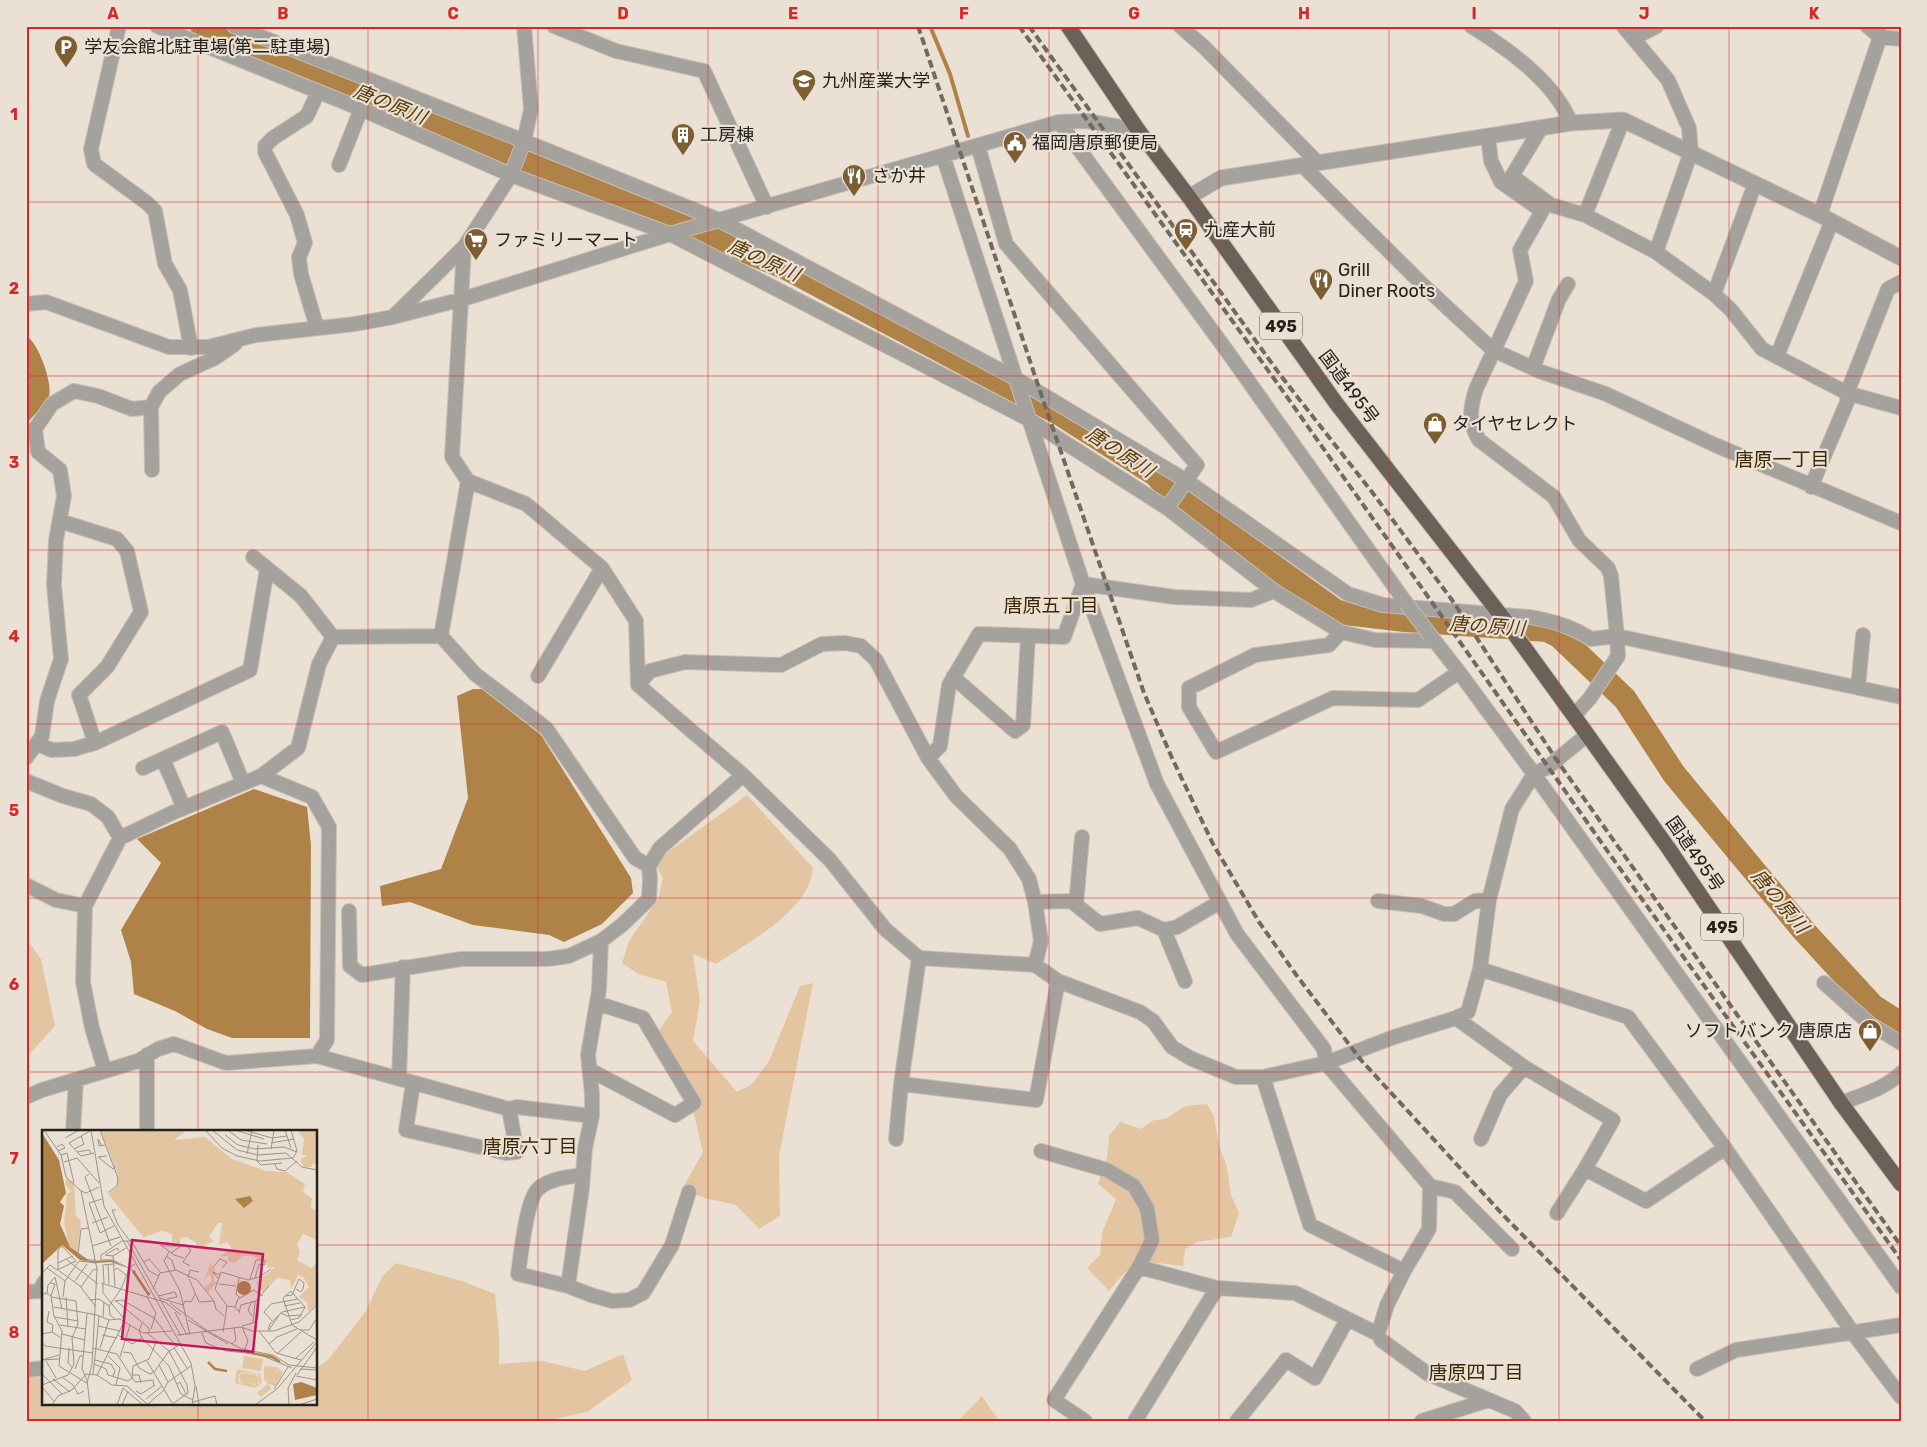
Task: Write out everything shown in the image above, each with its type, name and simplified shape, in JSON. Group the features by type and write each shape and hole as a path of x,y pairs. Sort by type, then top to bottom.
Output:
{"highway":[{"name":"国道495号","path":"1068,26 1138,130 1190,197 1336,403 1502,616 1574,716 1669,849 1841,1103 1901,1184"}],"street":[{"path":"120,26 91,149 92,158 94,164 148,203 155,211 165,264 180,290 191,348"},
{"path":"157,26 512,172 674,233 1027,415 1169,506 1274,591 1341,632 1375,640 1432,638"},
{"path":"234,26 522,145 714,221 1016,381 1185,484 1348,594 1384,605 1550,620 1575,629 1590,639 1617,636 1901,697"},
{"path":"393,317 464,247 512,172 522,145 531,109 524,26"},
{"path":"554,26 616,51 704,71 767,207"},
{"path":"1180,26 1204,47 1423,284 1493,350 1533,368 1606,394 1715,446 1901,523"},
{"path":"1470,26 1505,48 1544,84 1566,111 1571,123"},
{"path":"1623,26 1668,80 1689,128 1691,152 1656,252"},
{"path":"1634,38 1657,26"},
{"path":"1867,26 1901,39"},
{"path":"1777,356 1826,218 1878,31"},
{"path":"317,328 299,257 305,242 297,215 265,152 266,146 274,138 307,116 318,92"},
{"path":"339,166 361,109"},
{"path":"1190,197 1221,178 1571,123 1623,120 1826,218 1901,258"},
{"path":"1585,215 1623,120"},
{"path":"26,304 46,302 169,347 208,347 278,332 355,324 393,317 463,299 714,221 1059,122 1087,121 1138,130"},
{"path":"1059,122 1227,351 1406,603 1534,774 1901,1287"},
{"path":"1541,128 1512,176 1551,205 1585,215 1656,252 1714,294 1731,310 1762,349 1847,393 1901,408"},
{"path":"1488,137 1491,161 1501,182 1542,211 1520,250 1526,281 1493,350 1471,405 1472,429 1479,440 1554,497 1579,540 1608,568 1611,576 1618,656 1590,698 1574,716"},
{"path":"978,146 1006,244 1197,465 1169,506"},
{"path":"943,156 1083,584 1158,784 1237,934 1324,1049 1326,1063 1430,1186 1455,1192 1512,1249"},
{"path":"1714,294 1755,184"},
{"path":"464,247 463,299 452,457 468,481 526,504 602,568 636,621 638,685 743,775 830,860 885,929 919,958 1035,965 1058,981 1140,1012 1153,1021 1172,1047 1190,1058 1236,1077 1263,1077 1326,1063 1394,1037 1456,1018 1468,1012 1480,969 1489,900 1512,809 1534,774 1548,766 1587,735"},
{"path":"1811,487 1847,402 1847,393 1888,290 1901,282"},
{"path":"1533,368 1559,299 1568,284"},
{"path":"152,470 151,408 159,392 180,374 215,358 241,339"},
{"path":"26,758 42,736 47,701 62,659 54,585 56,540 64,496 60,470 38,452 31,433 52,404 74,391 98,396 132,409 151,408"},
{"path":"441,636 468,481"},
{"path":"60,522 116,539 127,551 141,612 107,667 78,695 95,743"},
{"path":"253,557 301,596 333,637"},
{"path":"538,676 602,568"},
{"path":"37,744 52,750 74,749 95,743 250,670 267,569"},
{"path":"1083,584 1174,597 1251,600 1274,591"},
{"path":"928,758 940,746 949,685 979,634 1064,637 1083,584"},
{"path":"1341,632 1328,645 1255,655 1190,688 1189,707 1216,752 1333,698 1418,700 1459,672"},
{"path":"1858,688 1863,635"},
{"path":"333,637 441,636 475,674 546,728 635,858 649,866"},
{"path":"953,677 1015,731 1023,725 1028,636"},
{"path":"106,1071 92,1028 83,982 82,947 85,906 120,838 184,808 261,776 298,748 319,664 333,637"},
{"path":"638,685 650,671 684,662 782,664 822,644 845,643 861,646 876,660 928,758 956,796 1010,849 1029,879 1035,902 1041,941 1035,965"},
{"path":"143,768 222,732 243,783"},
{"path":"165,764 184,808"},
{"path":"349,911 350,966 362,975 460,959 548,959 569,956 601,941 622,925 649,899 649,866 660,848 743,775"},
{"path":"261,776 312,797 329,827 327,1040 317,1056"},
{"path":"26,781 63,796 91,804 108,817 120,838"},
{"path":"1076,904 1082,837"},
{"path":"26,886 56,900 85,906"},
{"path":"1378,901 1422,906 1444,914 1454,914 1475,901 1489,900"},
{"path":"1035,902 1071,901 1100,924 1138,918 1164,930 1177,927 1220,902"},
{"path":"1164,930 1185,981"},
{"path":"568,1286 585,1148 592,1116 588,1054 598,990 601,941"},
{"path":"896,1139 900,1084 919,958"},
{"path":"399,1079 403,967"},
{"path":"1480,969 1628,1017 1725,1148 1853,1333 1901,1398"},
{"path":"900,1084 1036,1100 1058,981"},
{"path":"1824,983 1870,1024 1901,1043"},
{"path":"590,1070 675,1115 694,1103 643,1018 606,1006 596,1007"},
{"path":"1456,1018 1524,1067 1613,1120 1557,1213"},
{"path":"26,1097 138,1061 158,1049 174,1044 226,1063 317,1056 509,1109 517,1107 592,1116"},
{"path":"147,1056 147,1130"},
{"path":"1481,1139 1500,1095 1524,1067"},
{"path":"1841,1103 1876,1090 1892,1081 1901,1073"},
{"path":"1263,1077 1310,1225 1404,1271"},
{"path":"73,1130 76,1080"},
{"path":"413,1083 406,1130 506,1153 517,1152 509,1109"},
{"path":"1585,1169 1646,1201 1725,1148"},
{"path":"1041,1151 1107,1170 1134,1186 1147,1208 1152,1240 1140,1267 1054,1400 1085,1421"},
{"path":"583,1175 554,1180 538,1188 530,1201 518,1274 568,1286 590,1296 612,1301 629,1300 643,1293 672,1245 689,1192"},
{"path":"1378,1334 1387,1305 1404,1271 1429,1229 1430,1186"},
{"path":"1140,1267 1217,1288 1295,1293 1378,1334 1382,1340 1428,1374 1515,1411 1524,1421"},
{"path":"26,1292 40,1291 42,1286"},
{"path":"1135,1421 1217,1288"},
{"path":"1237,1421 1286,1360 1315,1378 1347,1320"},
{"path":"1697,1369 1736,1350 1901,1325"},
{"path":"26,1370 42,1368"},
{"path":"1422,1421 1489,1400"}],"shaded area":[{"path":"26,336 35,346 44,363 50,390 46,402 30,420 26,420"},
{"path":"473,689 482,689 541,735 631,878 633,893 602,924 564,942 549,935 473,925 410,902 382,906 380,886 441,869 468,798 457,696"},
{"path":"254,789 307,807 311,845 310,1038 232,1038 207,1029 175,1011 134,994 131,962 121,930 161,863 137,839"},
{"path":"747,795 813,868 809,883 801,898 775,924 760,935 716,964 693,954 700,1001 693,1041 737,1092 752,1084 769,1061 800,986 813,983 779,1156 780,1216 759,1229 736,1205 704,1198 682,1189 703,1152 681,1072 661,1057 660,1029 672,1012 666,982 638,974 622,963 629,941 658,899 663,878 654,862"},
{"path":"26,938 41,959 55,1026 26,1058"},
{"path":"1207,1104 1214,1116 1219,1146 1227,1167 1231,1195 1239,1213 1231,1237 1197,1242 1185,1249 1183,1266 1150,1262 1124,1273 1109,1291 1087,1268 1100,1255 1102,1233 1116,1199 1098,1184 1107,1157 1109,1136 1120,1122 1141,1129 1152,1121 1167,1118 1185,1106"},
{"path":"396,1263 462,1281 495,1294 499,1335 499,1364 542,1361 585,1371 623,1354 632,1380 587,1412 546,1421 26,1421 26,1359 39,1376 42,1375 42,1404 146,1404 171,1407 201,1406 202,1404 318,1404 318,1367 328,1360 366,1311 382,1277"},
{"path":"982,1396 999,1421 958,1421"}],"waterway":[{"name":"唐の原川","path":"202,26 786,268 1062,415 1155,474 1165,485 1337,612 1405,620 1547,630 1559,636 1625,699 1674,774 1804,931 1873,1006 1901,1024"},
{"path":"930,26 950,74 968,136"}],"railway":[{"path":"918,26 1039,388 1144,693 1172,758 1213,844 1259,922 1297,976 1361,1060 1504,1216 1705,1421"},
{"path":"1019,26 1275,380 1611,856 1901,1260"},
{"path":"1029,26 1281,376 1372,492 1452,600 1556,759 1901,1246"}],"place":[{"name":"学友会館北駐車場(第二駐車場)","path":"66,68"},
{"name":"九州産業大学","path":"804,102"},
{"name":"工房棟","path":"683,156"},
{"name":"福岡唐原郵便局","path":"1015,164"},
{"name":"さか井","path":"854,197"},
{"name":"九産大前","path":"1186,251"},
{"name":"ファミリーマート","path":"476,261"},
{"name":"Grill Diner Roots","path":"1321,301"},
{"name":"タイヤセレクト","path":"1435,445"},
{"name":"ソフトバンク 唐原店","path":"1870,1052"}],"district":[{"name":"唐原一丁目","path":"1782,459"},
{"name":"唐原五丁目","path":"1051,605"},
{"name":"唐原六丁目","path":"530,1146"},
{"name":"唐原四丁目","path":"1476,1372"}]}
